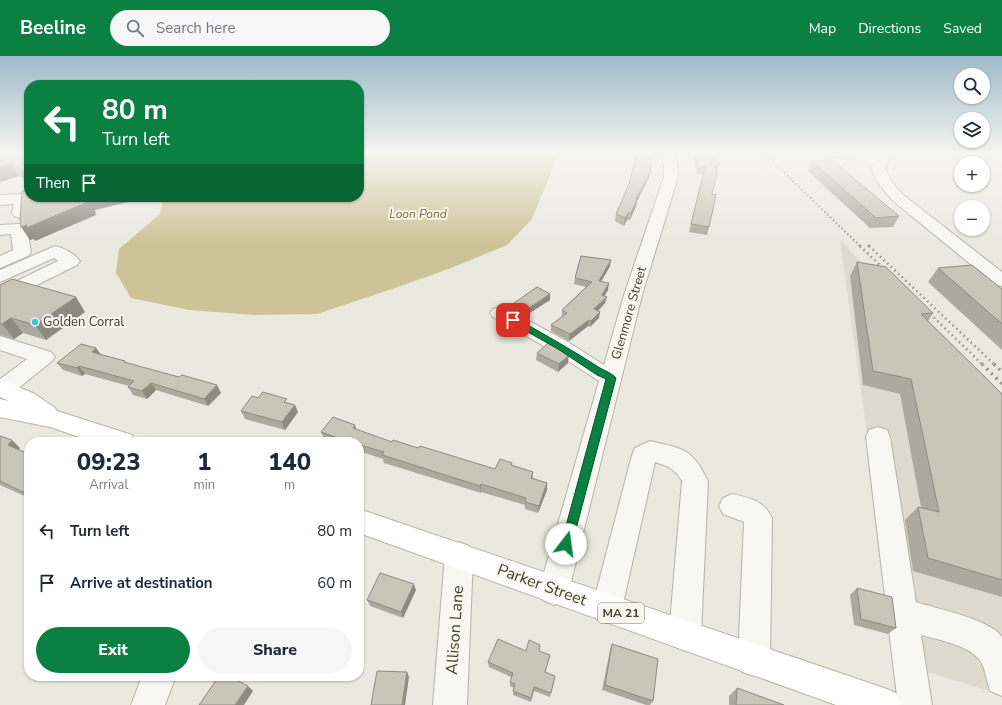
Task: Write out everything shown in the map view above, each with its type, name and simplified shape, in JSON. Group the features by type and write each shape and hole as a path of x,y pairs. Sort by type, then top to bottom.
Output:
{"main road":[{"path":"1,395 51,418 108,437"},
{"name":"Parker Street","path":"364,523 460,555 554,590 884,705"}],"street":[{"name":"Glenmore Street","path":"554,590 633,295 669,183"},
{"path":"886,183 898,196 1002,281"},
{"path":"0,200 22,199 20,221 22,252 0,263"},
{"path":"0,214 20,221"},
{"path":"0,230 20,221"},
{"path":"0,277 55,251 71,261 0,296"},
{"path":"500,314 562,347 600,373 611,378"},
{"path":"0,343 44,357 1,395"},
{"path":"878,437 915,705"},
{"path":"607,608 644,455 650,451 681,460 689,468 695,481 685,635"},
{"path":"732,506 751,511 755,513 758,518 754,660"},
{"name":"Allison Lane","path":"450,705 460,555"},
{"path":"903,614 976,636 988,644 997,658 1002,679"},
{"path":"148,705 157,681"}],"shaded area":[{"path":"840,240 1002,409 1002,695 899,663"}],"water":[{"name":"Loon Pond","path":"364,183 547,183 532,219 507,245 454,267 317,314 255,315 189,310 131,298 116,273 119,249 160,214 162,202 364,202"}],"building":[{"path":"644,183 636,199 631,213 628,213 625,218 616,214 629,184"},
{"path":"701,183 715,183 712,194 716,195 709,227 691,224"},
{"path":"837,183 860,183 899,216 876,218"},
{"path":"22,191 24,191 24,202 88,202 26,228 27,225 21,227 20,219"},
{"path":"581,256 611,260 599,281 609,283 602,295 607,297 594,309 600,312 591,321 589,320 570,334 551,325 567,313 562,310 592,282 575,278"},
{"path":"857,262 886,267 933,313 921,314 1002,394 1002,580 928,558 918,507 939,512 911,379 873,371"},
{"path":"972,265 1002,289 1002,324 938,268"},
{"path":"12,279 76,297 35,325 11,318 0,324 0,285"},
{"path":"537,287 550,294 526,310 514,303"},
{"path":"548,343 569,355 559,364 537,353"},
{"path":"81,344 96,348 92,352 125,361 124,362 179,377 182,375 217,385 204,399 151,383 142,391 128,387 134,381 79,366 77,368 57,363"},
{"path":"263,392 287,399 284,402 295,405 282,422 241,411 252,396 258,398"},
{"path":"333,417 355,425 353,428 392,442 393,440 418,448 420,446 495,469 500,459 512,463 511,465 533,472 531,478 547,483 539,506 525,502 526,498 481,484 480,486 382,455 384,452 364,446 364,437 335,437 321,432"},
{"path":"0,436 12,440 8,445 24,452 24,491 23,492 0,481"},
{"path":"380,573 414,584 401,612 367,600"},
{"path":"857,588 892,597 896,628 861,619"},
{"path":"498,639 526,651 529,640 540,645 539,651 550,655 545,672 555,676 551,693 534,687 531,698 513,691 515,684 510,682 513,673 488,662"},
{"path":"612,644 658,659 653,701 605,685"},
{"path":"377,671 407,672 402,705 371,705"},
{"path":"216,681 238,681 248,686 235,705 199,705"},
{"path":"737,688 784,705 736,705"}],"railway":[{"path":"795,183 861,247"},
{"path":"860,246 889,274"},
{"path":"869,246 995,365"},
{"path":"923,307 983,365"},
{"path":"983,365 1002,384"},
{"path":"995,365 1002,372"}],"place":[{"name":"Golden Corral","path":"35,322"}],"route":[{"path":"513,320 562,347 600,373 611,378 566,544"}]}
